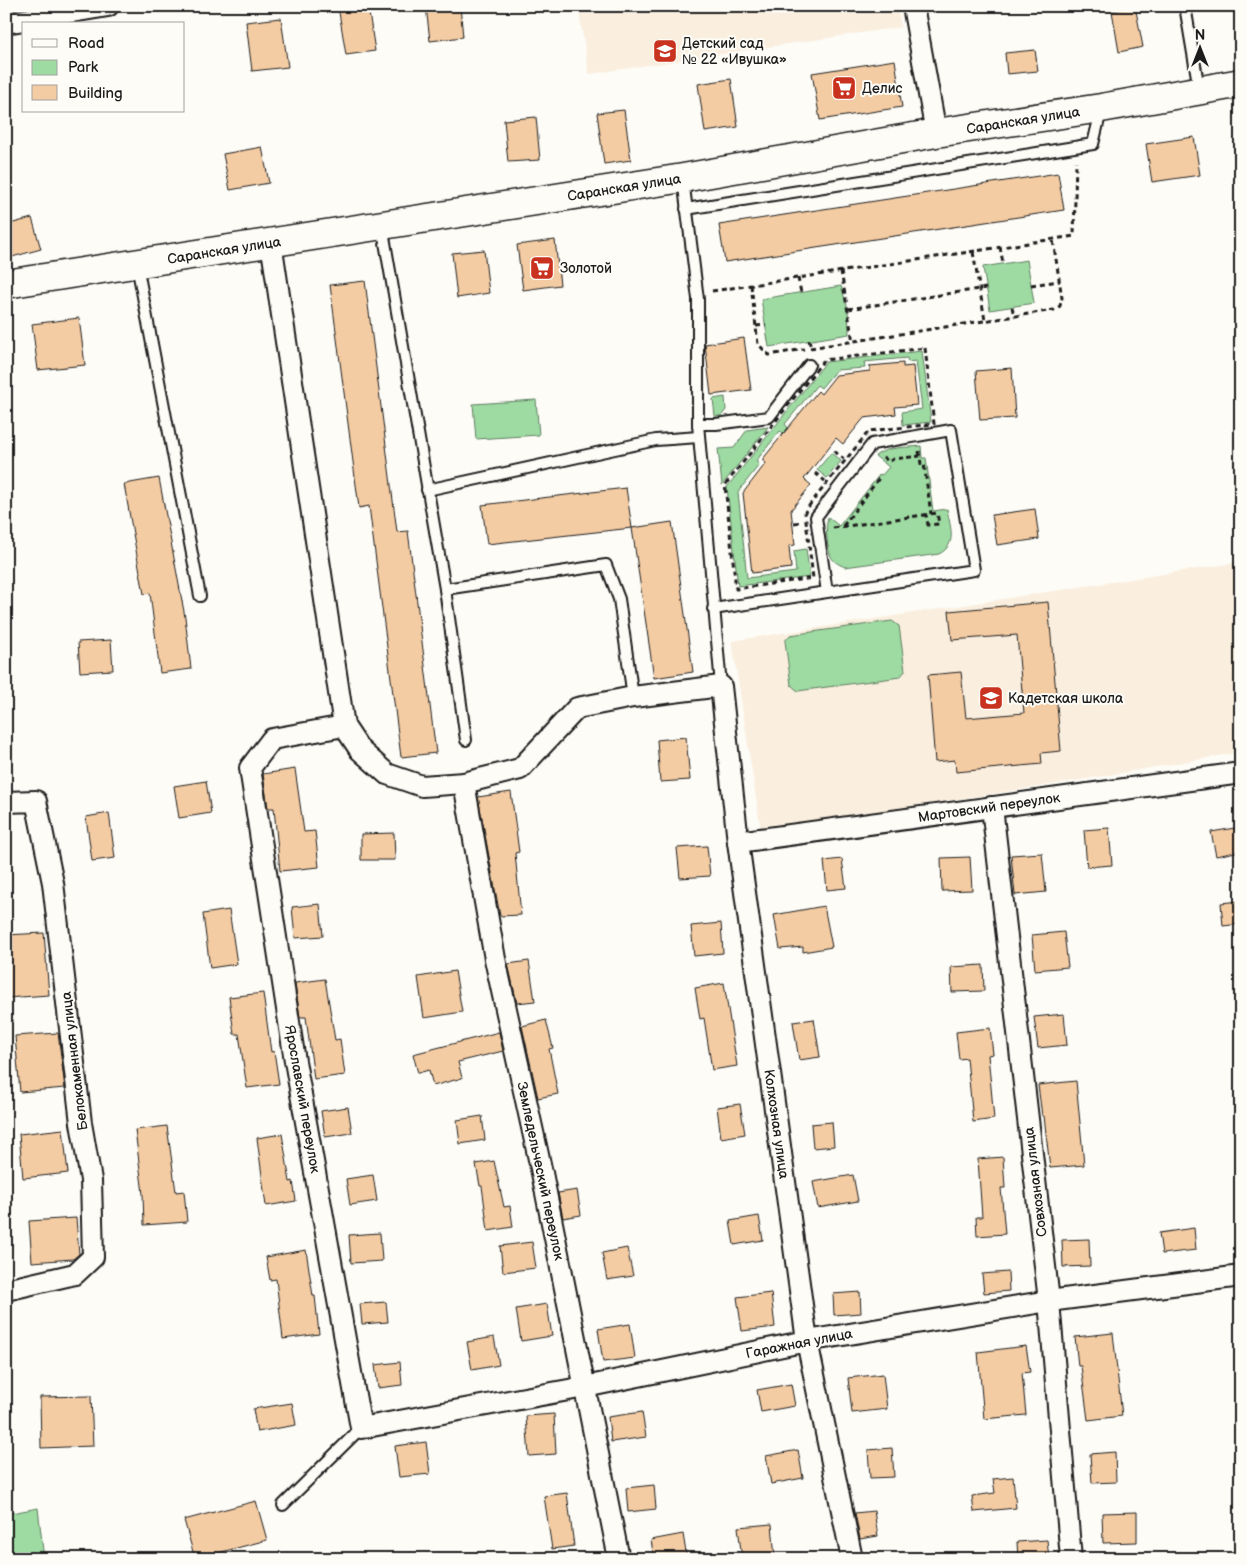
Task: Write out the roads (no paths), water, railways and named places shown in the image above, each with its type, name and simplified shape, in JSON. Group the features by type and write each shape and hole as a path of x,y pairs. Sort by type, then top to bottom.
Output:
{"street":[{"path":"6,23 52,11 108,6"},
{"path":"913,6 936,133"},
{"name":"Саранская улица","path":"6,284 683,178 936,133 1101,108 1241,83"},
{"path":"271,242 344,726 360,750 387,774 422,786 464,783 520,769 577,708 633,697 721,686"},
{"name":"Колхозная улица","path":"721,686 738,842 807,1341 852,1559"},
{"name":"Ярославский переулок","path":"344,726 272,739 250,768 295,1061 361,1428"},
{"name":"Мартовский переулок","path":"738,842 1241,773"},
{"name":"Земледельческий переулок","path":"464,783 496,959 542,1172 619,1559"},
{"name":"Белокаменная улица","path":"6,802 36,801 53,883 80,1123 91,1180 93,1257 75,1274 6,1290"},
{"name":"Совхозная улица","path":"992,807 1049,1301 1071,1559"},
{"name":"Гаражная улица","path":"361,1428 585,1387 807,1341 1049,1301 1241,1276"}],"lane":[{"path":"1185,6 1199,91"},
{"path":"686,209 1093,144 1101,108"},
{"path":"683,178 697,293 698,424 721,686"},
{"path":"382,225 445,589 466,740"},
{"path":"137,264 200,596"},
{"path":"698,424 716,424 769,417 809,365"},
{"path":"713,610 974,570 951,430 872,444 816,517 827,592"},
{"path":"427,490 656,440 699,438"},
{"path":"445,589 606,564 619,599 633,697"},
{"path":"282,1505 361,1428"}],"place":[{"name":"Детский сад № 22 «Ивушка»","path":"665,51"},
{"name":"Делис","path":"844,88"},
{"name":"Золотой","path":"542,268"},
{"name":"Кадетская школа","path":"991,698"}]}
